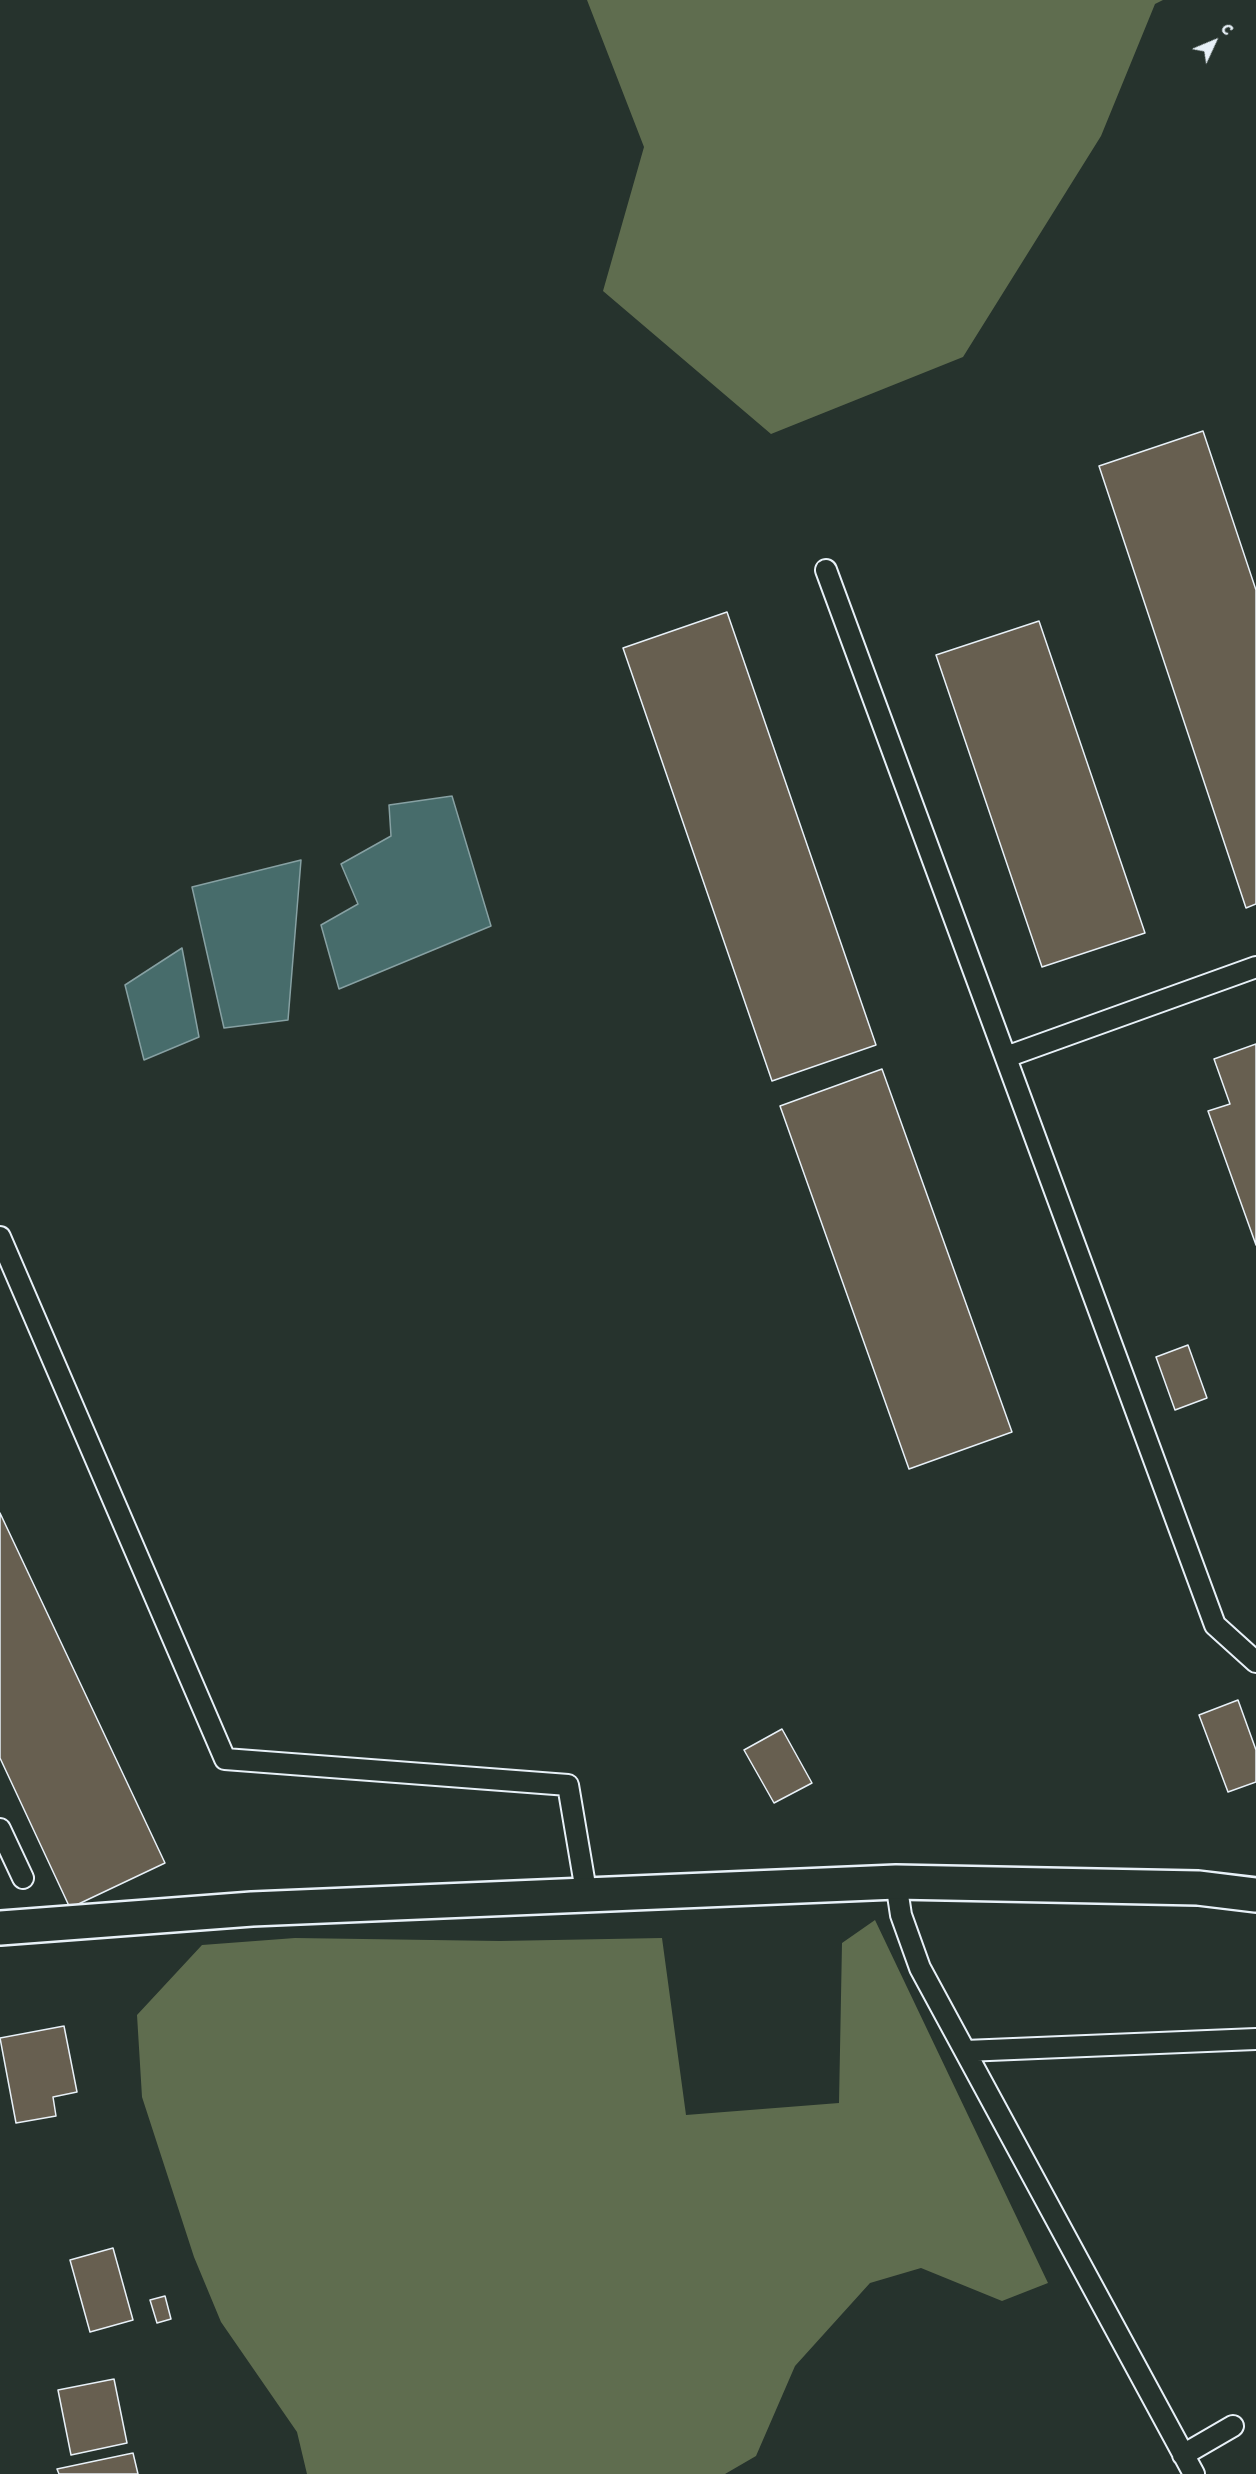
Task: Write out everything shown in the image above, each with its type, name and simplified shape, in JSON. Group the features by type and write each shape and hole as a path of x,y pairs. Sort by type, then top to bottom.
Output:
{"street":[{"path":"0,1928 252,1909 587,1897 896,1882 1198,1888 1256,1895"}],"lane":[{"path":"826,570 1215,1625 1256,1662"},
{"path":"1006,1057 1256,967"},
{"path":"0,1237 225,1759 568,1785 587,1897"},
{"path":"0,1829 23,1878"},
{"path":"896,1882 902,1915 920,1968 1194,2474"},
{"path":"965,2051 1256,2039"},
{"path":"1183,2455 1233,2426"}],"green space":[{"path":"587,0 1163,0 1155,4 1101,136 963,357 771,434 603,291 644,147"},
{"path":"875,1920 1048,2283 1002,2301 921,2268 870,2283 795,2366 756,2456 725,2474 307,2474 297,2432 221,2322 194,2257 142,2097 137,2015 202,1945 295,1938 500,1941 662,1938 686,2115 839,2103 842,1943"}],"water":[{"path":"452,796 491,926 339,989 321,925 358,904 341,864 391,836 389,805"},
{"path":"301,860 288,1020 224,1028 192,887"},
{"path":"182,948 199,1037 144,1060 125,985"}],"building":[{"path":"1203,431 1256,590 1256,904 1246,908 1099,466"},
{"path":"727,612 876,1045 772,1081 623,648"},
{"path":"1039,621 1145,933 1042,967 936,655"},
{"path":"1256,1044 1256,1245 1208,1111 1230,1104 1214,1059"},
{"path":"882,1069 1012,1432 909,1469 780,1106"},
{"path":"1188,1345 1207,1398 1175,1410 1156,1357"},
{"path":"0,1513 165,1863 70,1908 0,1758"},
{"path":"1238,1700 1256,1750 1256,1782 1228,1792 1199,1715"},
{"path":"782,1729 812,1783 774,1803 744,1750"},
{"path":"64,2026 77,2092 53,2097 56,2116 16,2123 0,2038"},
{"path":"113,2248 133,2320 90,2332 70,2260"},
{"path":"165,2296 171,2319 157,2323 150,2300"},
{"path":"114,2379 127,2443 71,2455 58,2390"},
{"path":"133,2453 138,2474 59,2474 57,2469"}]}
